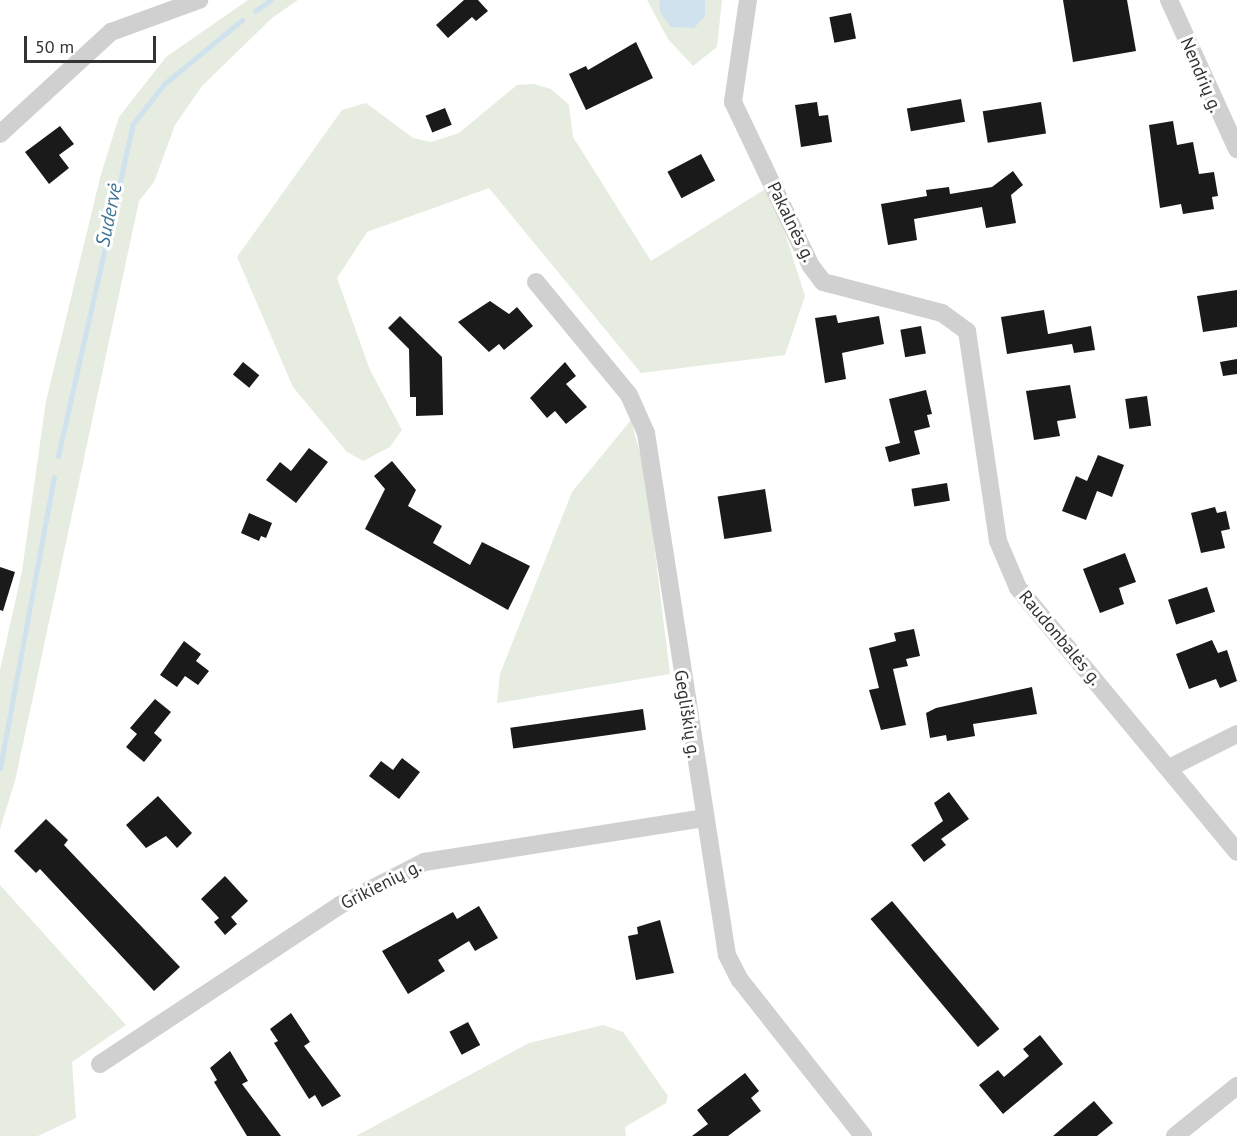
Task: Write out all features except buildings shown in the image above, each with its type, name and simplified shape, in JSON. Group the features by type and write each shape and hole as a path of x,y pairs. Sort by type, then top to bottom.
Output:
{"street":[{"path":"0,134 111,32 199,0"},
{"name":"Pakalnės g.","path":"748,0 733,102 811,266 823,282 837,288 942,313 967,331 971,346"},
{"name":"Nendrių g.","path":"1169,0 1237,149"},
{"name":"Gegliškių g.","path":"536,282 629,395 646,433 727,955 740,980 863,1136"},
{"name":"Raudonbalės g.","path":"971,346 1005,562 1018,588 1237,852"},
{"path":"1169,768 1237,734"},
{"name":"Grikienių g.","path":"100,1064 340,905 424,862 704,818"},
{"path":"1174,1136 1237,1086"}],"shaded area":[{"path":"248,0 298,0 272,18 202,86 175,125 154,182 139,201 15,781 0,829 0,670 22,571 46,401 101,174 119,117 166,57"},
{"path":"647,0 659,0 660,12 705,16 705,0 722,0 717,47 693,66 668,39"},
{"path":"534,84 551,89 569,105 573,137 651,261 770,186 805,296 785,355 641,373 489,188 367,232 337,278 370,370 402,430 390,447 363,461 347,452 293,387 237,257 342,110 366,103 413,138 431,142 459,133 517,85"},
{"path":"631,420 645,471 670,674 497,703 500,674 572,492"},
{"path":"0,885 126,1025 72,1062 76,1118 38,1136 0,1136"},
{"path":"603,1025 623,1032 668,1096 666,1103 625,1127 626,1136 356,1136 529,1043"}],"water":[{"path":"659,0 705,0 705,16 694,28 671,27 660,12"}],"waterway":[{"name":"Sudervė","path":"255,11 271,0"},
{"name":"Sudervė","path":"58,456 133,124 164,84 242,20"},
{"name":"Sudervė","path":"0,768 54,477"}]}
